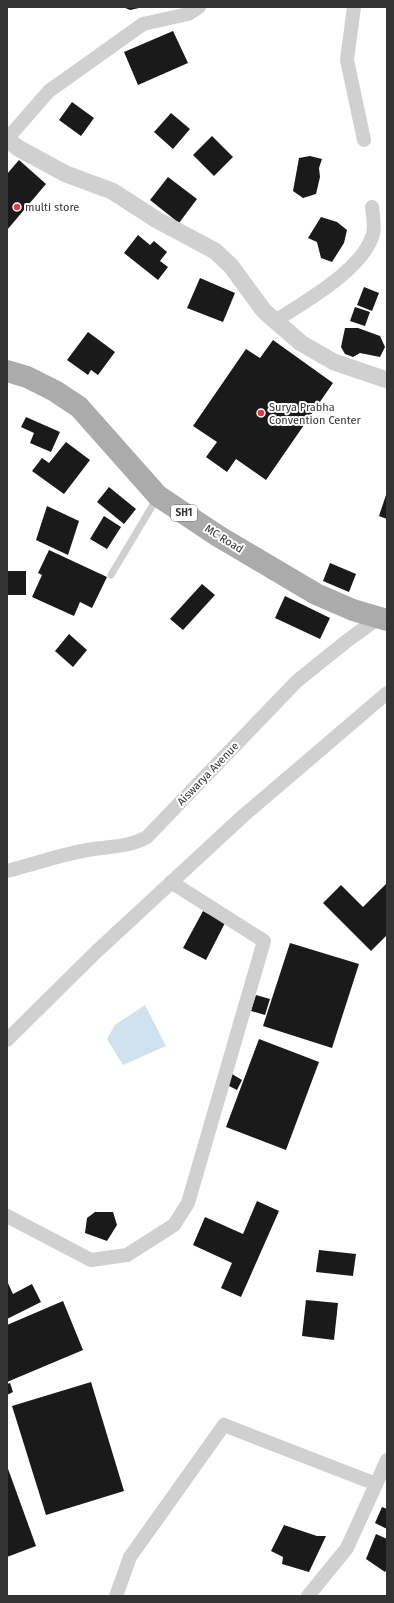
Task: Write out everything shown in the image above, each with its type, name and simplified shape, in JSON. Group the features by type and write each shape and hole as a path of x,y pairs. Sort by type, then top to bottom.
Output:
{"main road":[{"name":"MC Road","path":"7,371 27,377 79,407 158,496 218,536 316,594 353,610 383,619"}],"street":[{"path":"199,7 188,14 143,24 49,90 7,139 18,148 66,174 112,191 157,220 215,251 231,266 249,292 275,321 301,343 334,362 387,380"},
{"path":"354,7 347,60 364,140"},
{"path":"275,321 343,275 363,252 373,234 372,206"},
{"name":"Aiswarya Avenue","path":"7,871 88,850 125,846 137,843 147,837 298,681 348,640 383,619"},
{"path":"7,1040 96,952 243,816 387,693"},
{"path":"7,1216 91,1260 127,1255 174,1225 188,1203 264,941 171,882"},
{"path":"116,1596 130,1557 224,1425 376,1484"},
{"path":"308,1596 346,1548 387,1460"}],"lane":[{"path":"111,575 158,496"}],"water":[{"path":"145,1005 166,1046 123,1065 107,1039 115,1025"}],"building":[{"path":"123,7 139,7 139,8 130,10"},
{"path":"173,31 188,63 138,85 124,52"},
{"path":"72,102 94,118 81,136 59,120"},
{"path":"171,113 190,129 173,149 154,132"},
{"path":"212,136 233,157 214,176 193,155"},
{"path":"310,156 322,159 319,168 320,177 316,194 303,198 293,191 299,158"},
{"name":"multi store","path":"19,160 46,184 7,230 7,174"},
{"path":"168,177 197,199 179,223 150,200"},
{"path":"321,217 337,222 347,230 344,243 332,262 321,258 317,242 308,238"},
{"path":"138,235 150,245 154,241 167,252 160,261 168,267 158,280 124,253"},
{"path":"200,278 235,293 223,322 187,308"},
{"path":"364,287 379,293 372,311 357,305"},
{"path":"355,307 370,312 365,326 350,321"},
{"path":"345,328 358,328 380,336 385,347 380,357 360,353 353,357 345,354 341,347"},
{"path":"88,332 115,352 98,375 91,370 88,375 67,360"},
{"path":"273,340 333,383 266,480 236,459 227,472 206,457 217,442 193,426 246,349 260,358"},
{"path":"26,417 60,432 51,452 30,443 34,433 21,427"},
{"path":"66,442 90,460 64,494 32,471 42,458 49,463"},
{"path":"109,487 136,509 124,524 97,502"},
{"path":"387,492 387,519 379,516"},
{"path":"47,506 79,521 68,555 36,540"},
{"path":"104,516 121,527 107,549 90,539"},
{"path":"49,550 107,577 92,608 80,602 74,616 32,597 42,575 38,573"},
{"path":"330,563 356,574 349,592 323,581"},
{"path":"7,571 26,571 26,595 7,595"},
{"path":"202,584 215,595 183,630 170,619"},
{"path":"285,596 330,618 320,639 275,618"},
{"path":"69,634 87,650 73,667 55,651"},
{"path":"387,883 387,935 371,951 323,903 341,885 363,907"},
{"path":"203,911 225,923 206,960 183,948"},
{"path":"290,943 359,964 332,1048 263,1026"},
{"path":"256,995 270,999 265,1015 251,1011"},
{"path":"259,1039 319,1062 286,1150 226,1127"},
{"path":"232,1074 242,1080 237,1090 227,1085"},
{"path":"257,1201 279,1211 241,1297 221,1288 232,1263 193,1245 205,1217 243,1234"},
{"path":"95,1212 113,1212 117,1225 107,1241 85,1233 87,1218"},
{"path":"319,1250 356,1254 353,1276 316,1272"},
{"path":"7,1281 13,1294 32,1284 41,1302 7,1319"},
{"path":"306,1300 338,1303 334,1340 302,1336"},
{"path":"63,1301 83,1350 7,1382 7,1325"},
{"path":"91,1382 124,1491 46,1515 12,1406"},
{"path":"10,1383 13,1392 7,1395 7,1384"},
{"path":"7,1466 36,1546 7,1557"},
{"path":"382,1507 387,1509 387,1529 375,1523"},
{"path":"284,1525 317,1536 326,1536 309,1572 282,1564 283,1557 271,1551"},
{"path":"376,1534 387,1539 387,1569 385,1572 366,1559"}],"place":[{"name":"multi store","path":"17,207"},
{"name":"Surya Prabha Convention Center","path":"261,413"}]}
